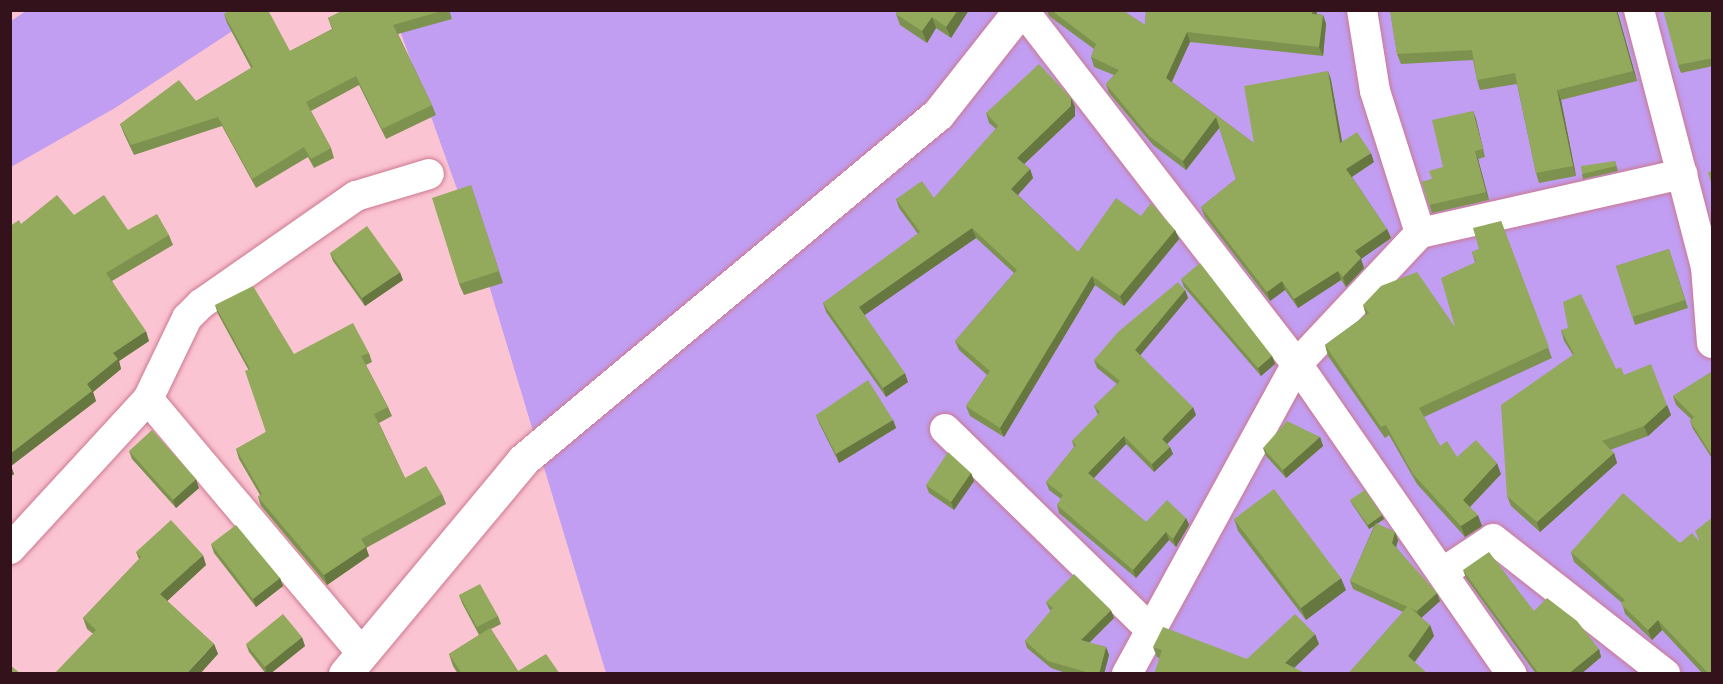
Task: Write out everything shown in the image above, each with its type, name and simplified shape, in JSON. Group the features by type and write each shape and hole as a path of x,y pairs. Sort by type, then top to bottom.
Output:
{"main road":[{"path":"354,664 523,460 938,114 1021,10"}],"street":[{"path":"1021,10 1297,364 1512,674"},
{"path":"1362,10 1375,91 1420,233"},
{"path":"1639,10 1709,266 1713,343"},
{"path":"10,549 148,399 187,318 201,304 356,196 429,174"},
{"path":"1127,674 1149,628 1297,364 1420,233 1682,174"},
{"path":"148,399 354,664"},
{"path":"945,429 1149,628"},
{"path":"1442,573 1493,539 1665,674"}],"shaded area":[{"path":"26,11 263,11 115,108 11,167 11,21"},
{"path":"393,11 1712,11 1712,673 606,673 475,239"}],"building":[{"path":"230,10 268,10 290,51 333,29 328,18 344,10 445,10 393,25 432,105 382,129 356,76 306,102 331,148 311,159 304,147 252,179 218,117 131,145 120,124 179,80 196,101 253,67 224,14"},
{"path":"898,10 958,10 946,27 932,17 922,31 896,14"},
{"path":"1051,10 1122,10 1145,25 1146,10 1313,10 1312,14 1323,15 1319,47 1187,32 1166,78 1254,143 1244,86 1328,71 1340,143 1357,132 1371,153 1346,169 1387,229 1355,251 1361,258 1343,277 1338,271 1294,299 1282,281 1267,292 1201,207 1236,179 1216,117 1183,161 1149,136 1106,84 1119,70 1091,57 1096,44"},
{"path":"1390,10 1616,10 1633,71 1557,90 1573,166 1536,173 1515,73 1477,80 1472,50 1397,54"},
{"path":"1663,10 1713,10 1713,58 1678,65"},
{"path":"1039,64 1071,98 1071,106 1017,158 1030,169 1011,189 1078,252 1116,198 1141,216 1151,203 1175,230 1120,296 1092,276 1000,428 966,406 990,371 955,341 1017,270 972,228 859,307 905,373 883,388 823,303 920,232 896,199 922,181 934,198 998,126 986,113"},
{"path":"1473,111 1483,149 1475,151 1486,192 1429,205 1422,182 1432,179 1429,171 1443,167 1432,120"},
{"path":"1615,161 1616,166 1582,174 1581,166"},
{"path":"1713,171 1713,190 1708,172"},
{"path":"471,185 499,271 459,284 432,198"},
{"path":"57,195 74,215 104,195 128,230 157,214 169,235 106,273 146,331 113,353 118,359 87,384 92,391 10,454 10,226 19,220 21,224"},
{"path":"1501,221 1549,347 1419,408 1440,446 1447,441 1457,457 1476,440 1497,463 1463,500 1478,515 1461,526 1413,474 1386,425 1381,427 1325,345 1369,313 1363,305 1381,286 1417,272 1455,327 1441,278 1476,262 1472,252 1479,249 1473,228"},
{"path":"367,226 400,272 362,298 330,253"},
{"path":"1669,249 1685,300 1632,317 1616,266"},
{"path":"1200,263 1272,356 1258,368 1181,279"},
{"path":"1178,282 1185,290 1135,350 1193,407 1162,439 1170,447 1152,464 1124,436 1088,473 1146,522 1167,500 1186,518 1173,539 1166,532 1133,570 1057,505 1063,495 1046,482 1076,445 1072,441 1100,412 1094,406 1120,381 1094,360 1118,332"},
{"path":"253,286 294,354 353,323 369,353 361,356 388,407 374,414 405,478 426,466 442,494 361,539 366,547 324,575 258,497 262,494 236,449 266,432 245,371 250,369 215,305"},
{"path":"1581,294 1616,369 1621,367 1624,375 1651,364 1667,405 1644,426 1602,441 1614,453 1537,522 1507,496 1501,405 1574,354 1561,330 1568,328 1563,302"},
{"path":"1713,371 1713,457 1690,421 1694,417 1673,396"},
{"path":"868,380 893,420 836,454 816,415"},
{"path":"1287,421 1320,437 1283,470 1263,448"},
{"path":"152,430 196,479 173,500 129,451"},
{"path":"948,452 971,473 951,502 926,485"},
{"path":"1274,489 1341,578 1301,608 1234,519"},
{"path":"1365,490 1382,515 1368,525 1350,500"},
{"path":"1623,493 1680,543 1692,533 1700,542 1695,531 1713,517 1713,674 1709,674 1658,620 1648,630 1621,604 1625,600 1571,552"},
{"path":"171,520 203,555 160,594 214,644 186,674 54,674 96,630 83,618 141,557 136,552"},
{"path":"1376,523 1395,532 1392,543 1437,593 1417,611 1350,581"},
{"path":"236,525 280,578 253,599 211,544"},
{"path":"1489,552 1534,611 1547,598 1577,621 1599,649 1568,674 1539,674 1463,570"},
{"path":"1074,574 1111,610 1081,640 1106,647 1099,674 1048,661 1025,641 1053,608 1046,602"},
{"path":"480,584 498,616 477,627 459,595"},
{"path":"1408,606 1430,625 1408,656 1428,674 1348,674"},
{"path":"283,614 302,637 265,667 246,644"},
{"path":"1295,614 1315,634 1285,663 1307,674 1154,674 1162,650 1153,647 1163,627 1247,659"},
{"path":"490,628 518,671 546,654 560,674 462,674 449,654"},
{"path":"10,665 21,674 10,674"}]}
